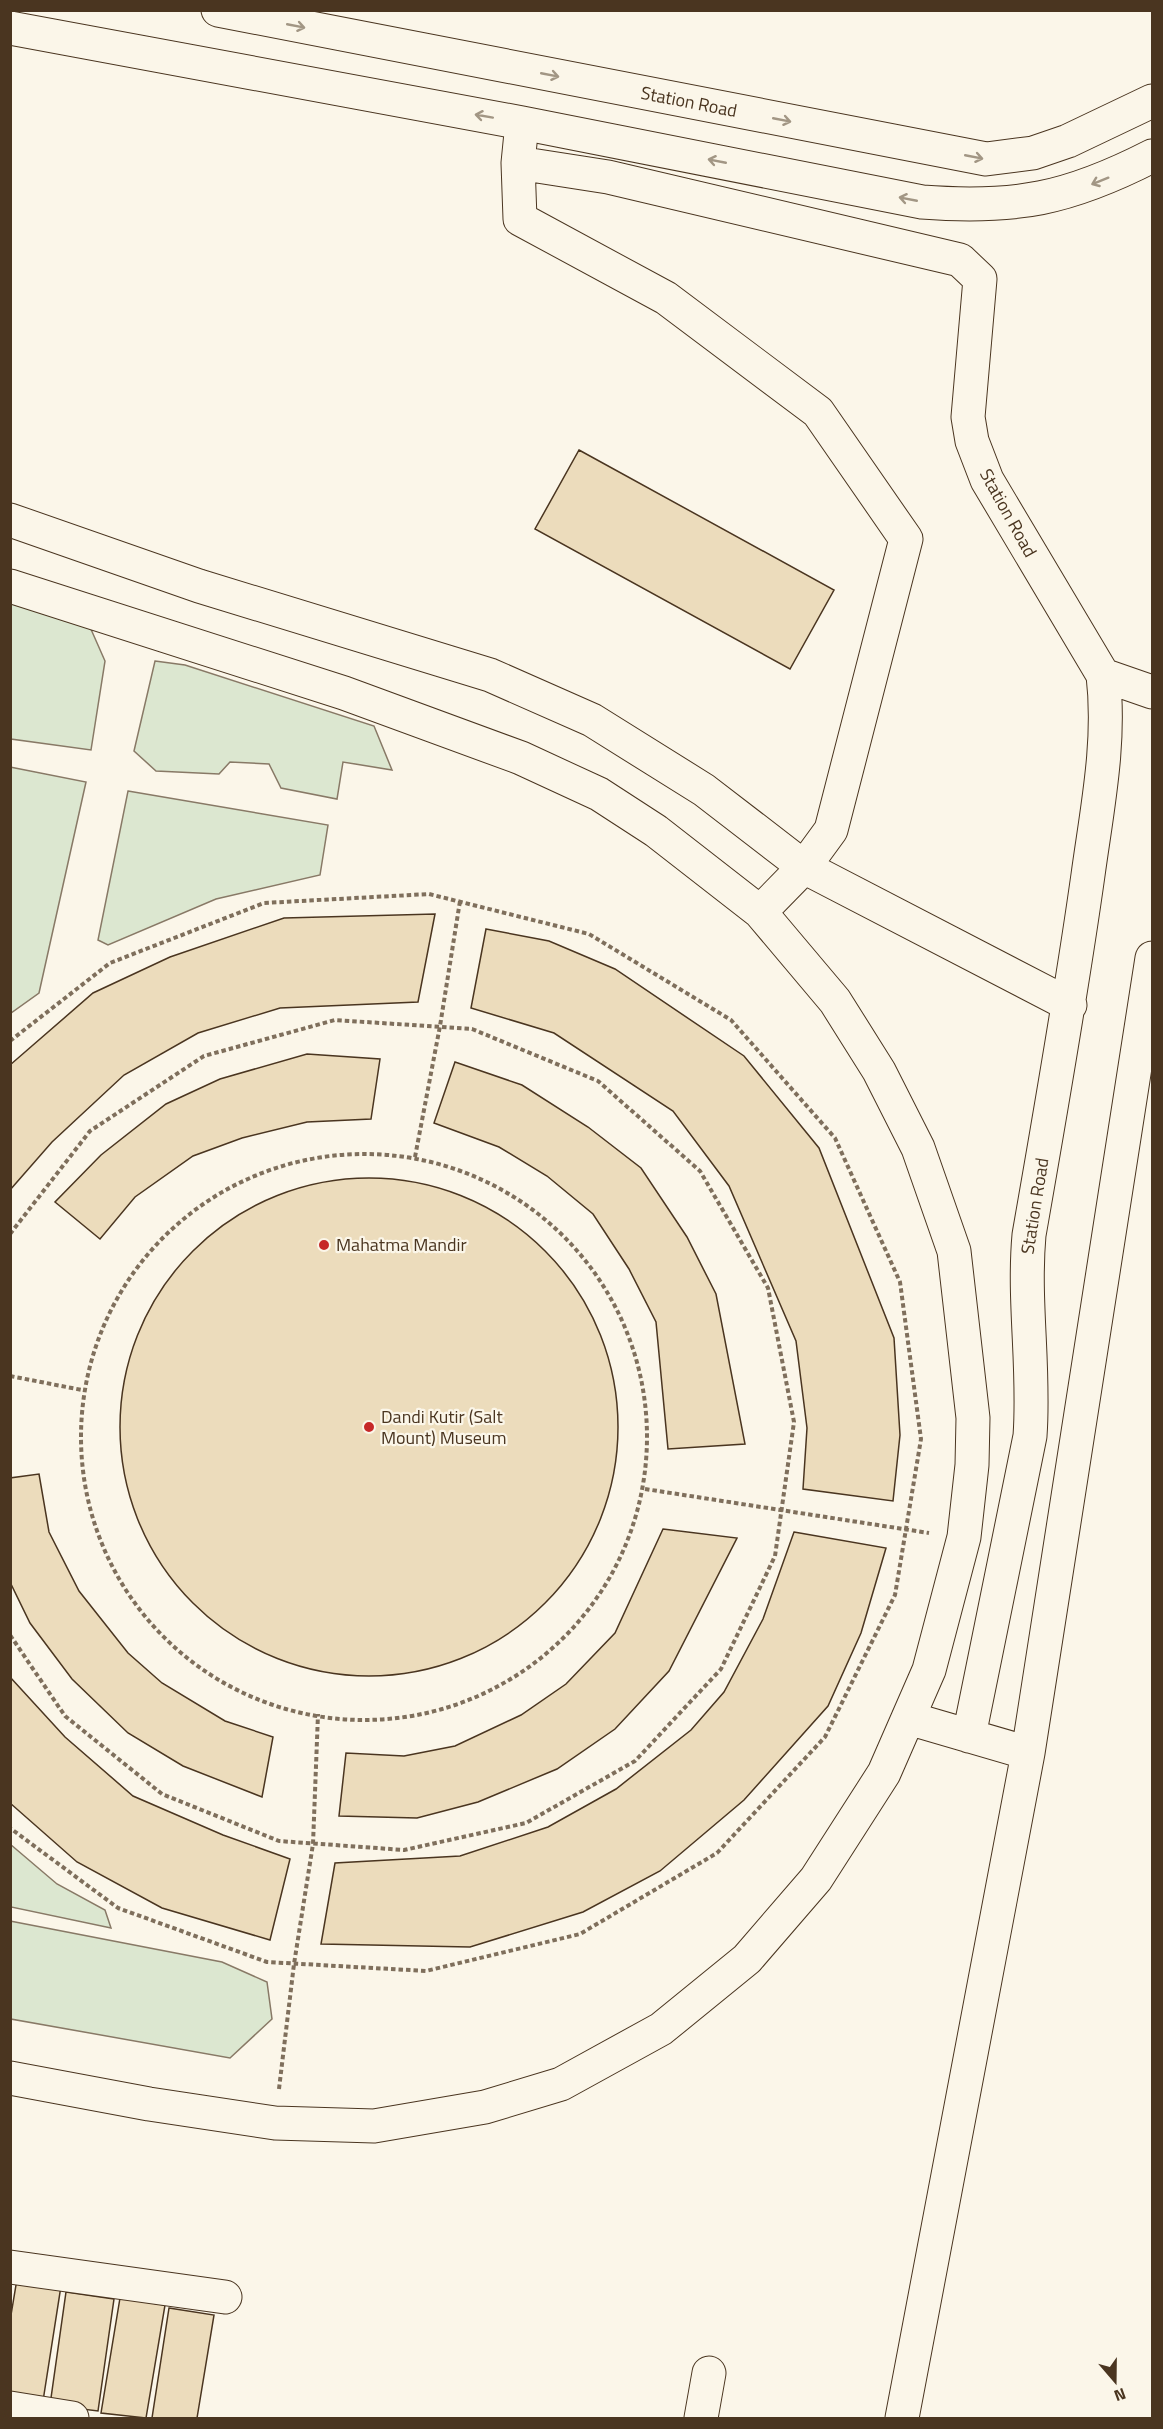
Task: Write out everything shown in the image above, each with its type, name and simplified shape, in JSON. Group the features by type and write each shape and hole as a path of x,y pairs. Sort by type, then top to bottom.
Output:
{"street":[{"name":"Station Road","path":"218,10 986,159 1033,153 1068,141 1152,101"},
{"path":"10,28 522,123 922,202 968,205 1034,201 1079,189 1116,175 1152,156"},
{"path":"522,123 518,163 520,219 666,298 818,412 906,538 831,830 804,867 760,912"},
{"name":"Station Road","path":"518,163 608,177 960,260 980,279 968,417 972,441 987,480 1103,675 1107,708 1101,780 1070,1005 1028,1246 1026,1267 1032,1410 1030,1436 969,1736"},
{"path":"10,520 199,586 490,675 592,720 704,790 804,867 1070,1005"},
{"path":"10,586 344,693 521,758 598,794 656,831 760,912 835,1001 879,1071 918,1148 954,1251 973,1418 972,1465 964,1537 929,1670 884,1773 816,1879 747,1959 661,2030 561,2084 486,2107 374,2126 275,2123 10,2078"},
{"path":"1103,675 1152,692"},
{"path":"902,2418 1028,1753 1152,958"},
{"path":"908,1718 1028,1753"},
{"path":"10,2267 225,2297"},
{"path":"701,2418 709,2373"},
{"path":"10,2408 72,2418"}],"path":[{"path":"10,1041 110,963 264,903 429,894 590,934 731,1020 835,1138 900,1282 921,1439 896,1595 825,1737 717,1853 580,1934 426,1971 267,1962 118,1908 10,1828"},
{"path":"415,1157 440,1026 460,901"},
{"path":"10,1234 90,1131 204,1056 335,1020 472,1029 598,1080 700,1171 768,1288 794,1422 775,1556 721,1669 635,1761 526,1823 404,1850 279,1841 162,1794 65,1716 10,1635"},
{"path":"325,1155 415,1157 500,1186 571,1240 622,1314 648,1400 645,1489 610,1581 546,1656 460,1705 362,1722 265,1705 180,1655 116,1580 82,1488 82,1390 111,1305 165,1233 239,1181 325,1155"},
{"path":"10,1376 82,1390"},
{"path":"645,1489 906,1531"},
{"path":"275,2123 294,1964 314,1844 318,1714"}],"green space":[{"path":"10,599 90,627 105,661 91,750 11,739"},
{"path":"155,661 185,665 374,726 392,770 343,762 337,799 281,788 269,764 230,762 219,774 156,771 134,751"},
{"path":"10,767 86,782 39,993 11,1013"},
{"path":"128,791 328,825 320,875 216,899 108,945 98,940"},
{"path":"10,1844 57,1884 105,1910 111,1928 11,1907"},
{"path":"10,1921 222,1962 267,1982 272,2019 230,2058 11,2019"}],"building":[{"path":"579,450 834,590 790,669 535,529"},
{"path":"435,914 418,1002 280,1008 198,1033 124,1075 52,1142 10,1190 10,1065 93,993 170,957 284,918"},
{"path":"486,929 549,941 615,969 744,1056 819,1148 894,1338 900,1435 893,1501 803,1489 807,1428 796,1341 729,1186 673,1111 554,1033 471,1008"},
{"path":"307,1054 380,1059 371,1119 307,1122 242,1138 193,1156 135,1197 100,1239 55,1202 101,1155 166,1104 220,1079"},
{"path":"455,1062 522,1085 588,1127 641,1168 687,1237 716,1294 745,1444 668,1449 656,1322 629,1269 593,1214 547,1176 499,1147 434,1123"},
{"name":"Dandi Kutir (Salt Mount) Museum","path":"369,1178 418,1183 464,1197 507,1220 545,1251 576,1289 599,1332 613,1378 618,1427 613,1476 599,1522 576,1565 545,1603 507,1634 464,1657 418,1671 369,1676 320,1671 274,1657 231,1634 193,1603 162,1565 139,1522 125,1476 120,1427 125,1378 139,1332 162,1289 193,1251 231,1220 274,1197 320,1183"},
{"path":"39,1474 49,1532 79,1591 128,1653 162,1683 225,1721 273,1737 262,1797 183,1766 128,1733 72,1679 30,1623 10,1582 10,1478"},
{"path":"663,1529 737,1538 669,1671 615,1729 557,1769 478,1802 417,1818 339,1816 346,1753 404,1756 455,1746 521,1715 566,1684 615,1633"},
{"path":"794,1532 886,1548 861,1633 828,1706 744,1800 660,1871 583,1912 470,1947 321,1944 335,1863 460,1856 548,1827 616,1789 691,1730 724,1692 763,1619"},
{"path":"10,1677 65,1737 133,1796 223,1835 290,1859 270,1940 162,1908 77,1862 10,1803"},
{"path":"17,2279 61,2286 43,2401 10,2396 10,2321"},
{"path":"66,2292 114,2299 98,2411 50,2405"},
{"path":"120,2298 165,2305 146,2418 101,2413"},
{"path":"169,2308 214,2315 197,2418 152,2418"}],"place":[{"name":"Mahatma Mandir","path":"324,1245"},
{"name":"Dandi Kutir (Salt Mount) Museum","path":"369,1427"}]}
